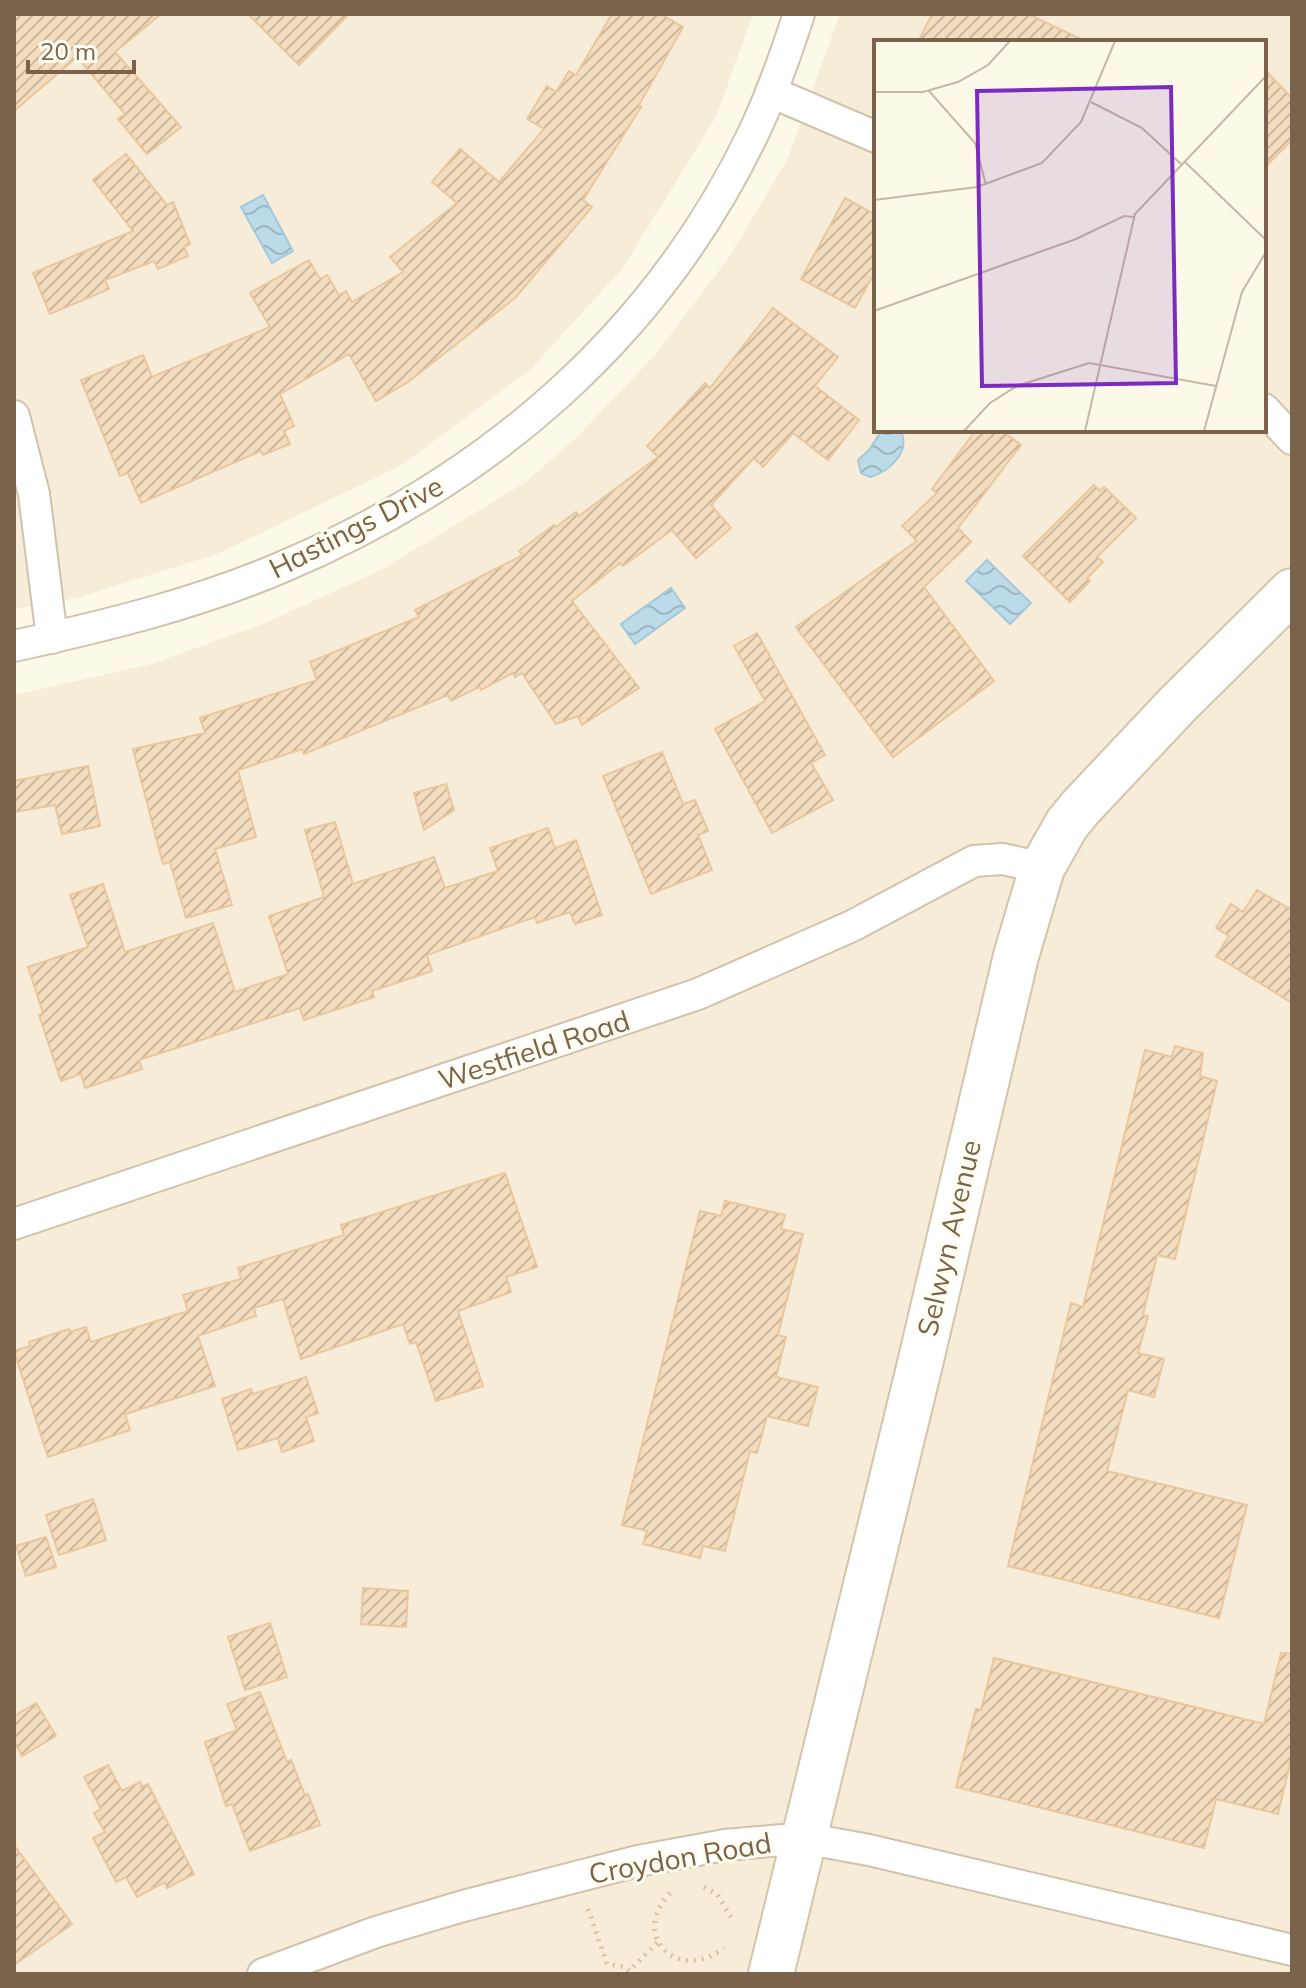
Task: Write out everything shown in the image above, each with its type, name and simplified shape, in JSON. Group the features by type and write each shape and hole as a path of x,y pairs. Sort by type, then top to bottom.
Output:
{"street":[{"name":"Hastings Drive","path":"14,646 172,607 278,569 397,512 460,474 489,452 575,379 630,322 688,245 730,178 771,92 799,14"},
{"path":"771,92 874,136"},
{"path":"1266,411 1292,439"},
{"path":"14,416 34,494 52,638"},
{"name":"Selwyn Avenue","path":"771,1974 1013,968 1042,868 1067,824 1081,807 1177,705 1292,591"},
{"name":"Westfield Road","path":"14,1224 698,994 852,926 974,861 1003,859 1042,868"},
{"name":"Croydon Road","path":"263,1974 390,1928 594,1870 725,1845 803,1840 869,1850 1292,1950"}],"path":[{"path":"704,1887 717,1894 731,1917"},
{"path":"670,1893 656,1914 655,1926 659,1941 674,1957 686,1962 699,1962 724,1948"},
{"path":"588,1909 607,1964 625,1967 629,1971 659,1941"}],"shaded area":[{"path":"14,14 753,14 716,117 622,269 530,370 400,466 217,554 80,597 14,609"},
{"path":"840,14 1292,14 1292,1974 14,1974 14,695 151,664 263,624 377,572 526,482 576,438 655,355 730,256 788,158"}],"water":[{"path":"263,195 293,251 272,263 241,207"},
{"path":"881,432 901,432 903,446 897,460 870,477 861,473 858,460"},
{"path":"987,560 1031,603 1010,624 966,581"},
{"path":"671,588 685,608 635,644 621,624"}],"building":[{"path":"14,14 161,14 115,52 181,127 147,154 118,119 125,114 77,57 14,111"},
{"path":"248,14 349,14 299,65"},
{"path":"612,14 660,14 683,27 639,105 641,107 583,200 592,207 515,298 408,382 376,401 349,354 280,394 294,426 284,431 290,444 263,455 261,451 141,503 128,473 120,476 81,380 143,355 152,377 270,327 250,293 309,260 320,279 327,275 339,295 346,291 352,302 403,272 390,257 457,203 432,182 460,149 499,182 544,129 527,119 547,86 556,92 569,71 576,75"},
{"path":"932,14 1028,14 1083,40 919,40"},
{"path":"1266,71 1292,98 1292,140 1266,166"},
{"path":"126,154 167,205 173,202 190,244 184,247 188,256 158,269 154,261 105,280 109,289 50,314 33,273 133,231 93,180"},
{"path":"845,198 874,214 874,274 855,308 801,279"},
{"path":"773,308 838,357 815,386 859,420 828,460 793,433 763,467 754,458 711,505 731,528 696,558 672,530 623,566 620,563 572,601 639,688 582,725 578,716 556,724 522,673 515,677 513,673 481,690 479,687 451,701 448,695 304,754 302,749 238,770 256,837 215,849 232,905 186,918 170,862 163,864 133,749 205,733 200,718 317,680 310,662 419,617 415,610 523,555 519,551 554,525 556,527 576,512 579,516 658,457 647,446 705,383 710,388"},
{"path":"975,432 1004,432 1021,445 958,528 971,542 924,587 994,681 893,757 796,627 917,541 902,526 937,493 932,489"},
{"path":"1094,485 1100,491 1104,487 1136,518 1097,557 1103,562 1070,602 1023,556"},
{"path":"757,633 825,755 811,763 833,800 772,833 715,729 765,701 734,646"},
{"path":"662,752 683,804 695,800 708,831 698,835 712,870 651,894 603,776"},
{"path":"88,766 100,826 62,834 55,805 14,812 14,781"},
{"path":"446,784 454,810 424,830 414,793"},
{"path":"335,822 353,884 434,857 445,888 498,871 490,848 548,828 555,848 576,840 602,915 575,924 570,912 537,923 535,917 427,955 432,971 372,991 374,997 304,1020 300,1008 139,1060 142,1069 85,1088 81,1074 61,1081 39,1015 43,1013 28,967 88,947 70,895 103,884 125,952 213,923 235,992 288,974 269,916 324,897 305,830"},
{"path":"1257,890 1292,910 1292,1003 1216,956 1229,936 1216,928 1231,904 1243,912"},
{"path":"1175,1046 1203,1053 1200,1076 1217,1081 1175,1259 1157,1255 1143,1315 1148,1316 1138,1353 1164,1359 1154,1397 1128,1390 1107,1471 1247,1505 1219,1618 1008,1566 1071,1303 1083,1307 1145,1050 1172,1057"},
{"path":"505,1173 537,1267 506,1277 511,1292 458,1311 483,1386 436,1401 416,1342 410,1344 403,1324 301,1359 283,1299 254,1308 256,1316 198,1336 215,1386 125,1414 130,1430 48,1457 14,1351 30,1346 29,1342 69,1329 70,1332 86,1327 91,1342 188,1311 183,1295 241,1279 238,1268 344,1235 341,1225"},
{"path":"725,1201 785,1215 781,1229 803,1234 778,1335 786,1337 776,1377 818,1387 808,1426 767,1416 757,1453 750,1451 725,1551 703,1546 700,1558 643,1544 647,1531 622,1525 700,1211 721,1216"},
{"path":"306,1377 318,1413 306,1417 314,1441 282,1452 278,1438 238,1450 222,1399 251,1389 253,1394"},
{"path":"93,1499 106,1540 59,1555 46,1515"},
{"path":"46,1537 56,1567 26,1576 16,1546"},
{"path":"363,1588 408,1591 406,1627 361,1624"},
{"path":"270,1623 287,1677 245,1690 228,1637"},
{"path":"1281,1653 1292,1654 1292,1755 1278,1814 1216,1799 1204,1848 956,1787 976,1709 981,1710 994,1658 1264,1724"},
{"path":"260,1692 287,1762 291,1760 320,1825 250,1851 232,1804 226,1806 205,1742 237,1730 227,1704"},
{"path":"36,1703 56,1736 22,1756 14,1741 14,1716"},
{"path":"108,1765 122,1791 140,1782 142,1787 148,1784 194,1874 167,1888 165,1882 137,1897 126,1877 116,1882 93,1838 105,1832 94,1813 101,1809 84,1777"},
{"path":"14,1845 72,1924 14,1965"}]}
